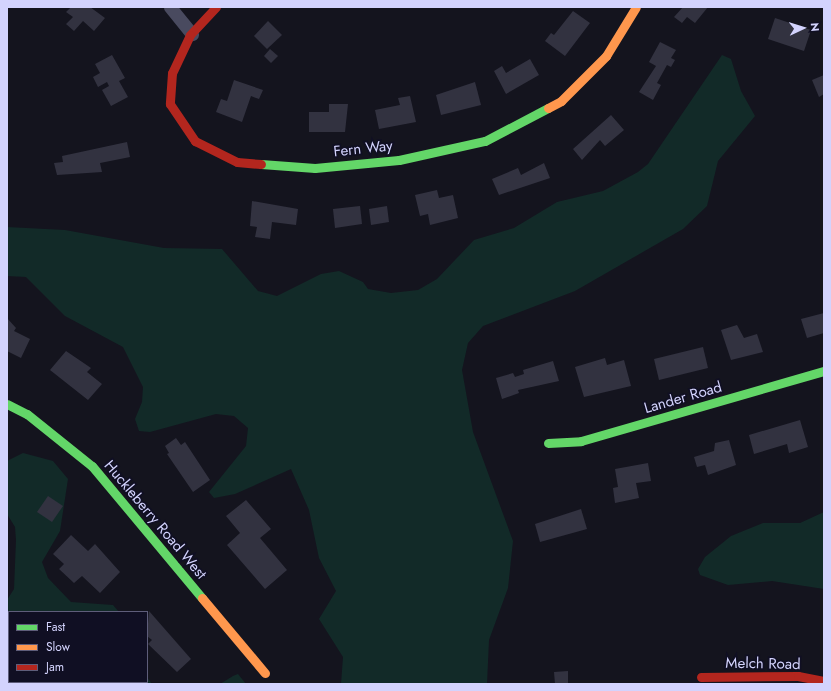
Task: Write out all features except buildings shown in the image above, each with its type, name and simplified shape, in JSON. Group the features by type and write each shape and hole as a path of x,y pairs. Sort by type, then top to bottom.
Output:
{"street":[{"path":"170,7 192,34"},
{"name":"Fern Way","path":"216,7 192,34 172,73 170,104 195,141 237,162 315,168 399,160 485,141 560,101 606,56 636,7"},
{"name":"Lander Road","path":"548,443 581,441 824,371"},
{"name":"Huckleberry Road West","path":"7,404 27,414 92,466 265,673"},
{"name":"Melch Road","path":"701,677 798,676 824,681"}],"green space":[{"path":"722,55 731,59 741,91 755,116 718,161 707,206 683,229 575,291 483,326 468,343 462,370 473,432 513,541 508,588 489,640 487,684 341,684 343,657 319,619 336,591 319,558 309,510 291,469 235,494 214,498 209,492 246,446 248,428 234,416 216,414 150,432 139,431 135,419 142,402 143,387 123,347 65,316 26,277 7,276 7,227 65,230 164,248 222,249 258,291 277,296 321,274 339,271 363,282 368,289 391,293 418,290 437,279 474,240 514,228 557,202 603,191 638,172 648,164"},
{"path":"23,453 53,461 68,479 60,531 42,562 48,578 71,602 113,605 118,611 8,611 8,683 148,683 148,678 152,684 7,684 7,600 14,589 16,540 15,527 7,514 7,461"},
{"path":"824,512 824,589 772,581 728,585 700,575 698,569 705,557 731,536 763,523 800,523"},
{"path":"238,674 246,684 220,684 233,676"}],"traffic: fast":[{"path":"261,164 315,168 399,160 485,141 548,108"},
{"path":"548,443 581,441 824,371"},
{"path":"7,404 27,414 92,466 202,598"}],"traffic: slow":[{"path":"548,108 561,101 606,56 636,7"},
{"path":"202,598 265,673"}],"traffic: jam":[{"path":"216,7 190,35 172,73 170,104 195,141 237,162 261,164"},
{"path":"701,677 798,676 824,681"}]}
